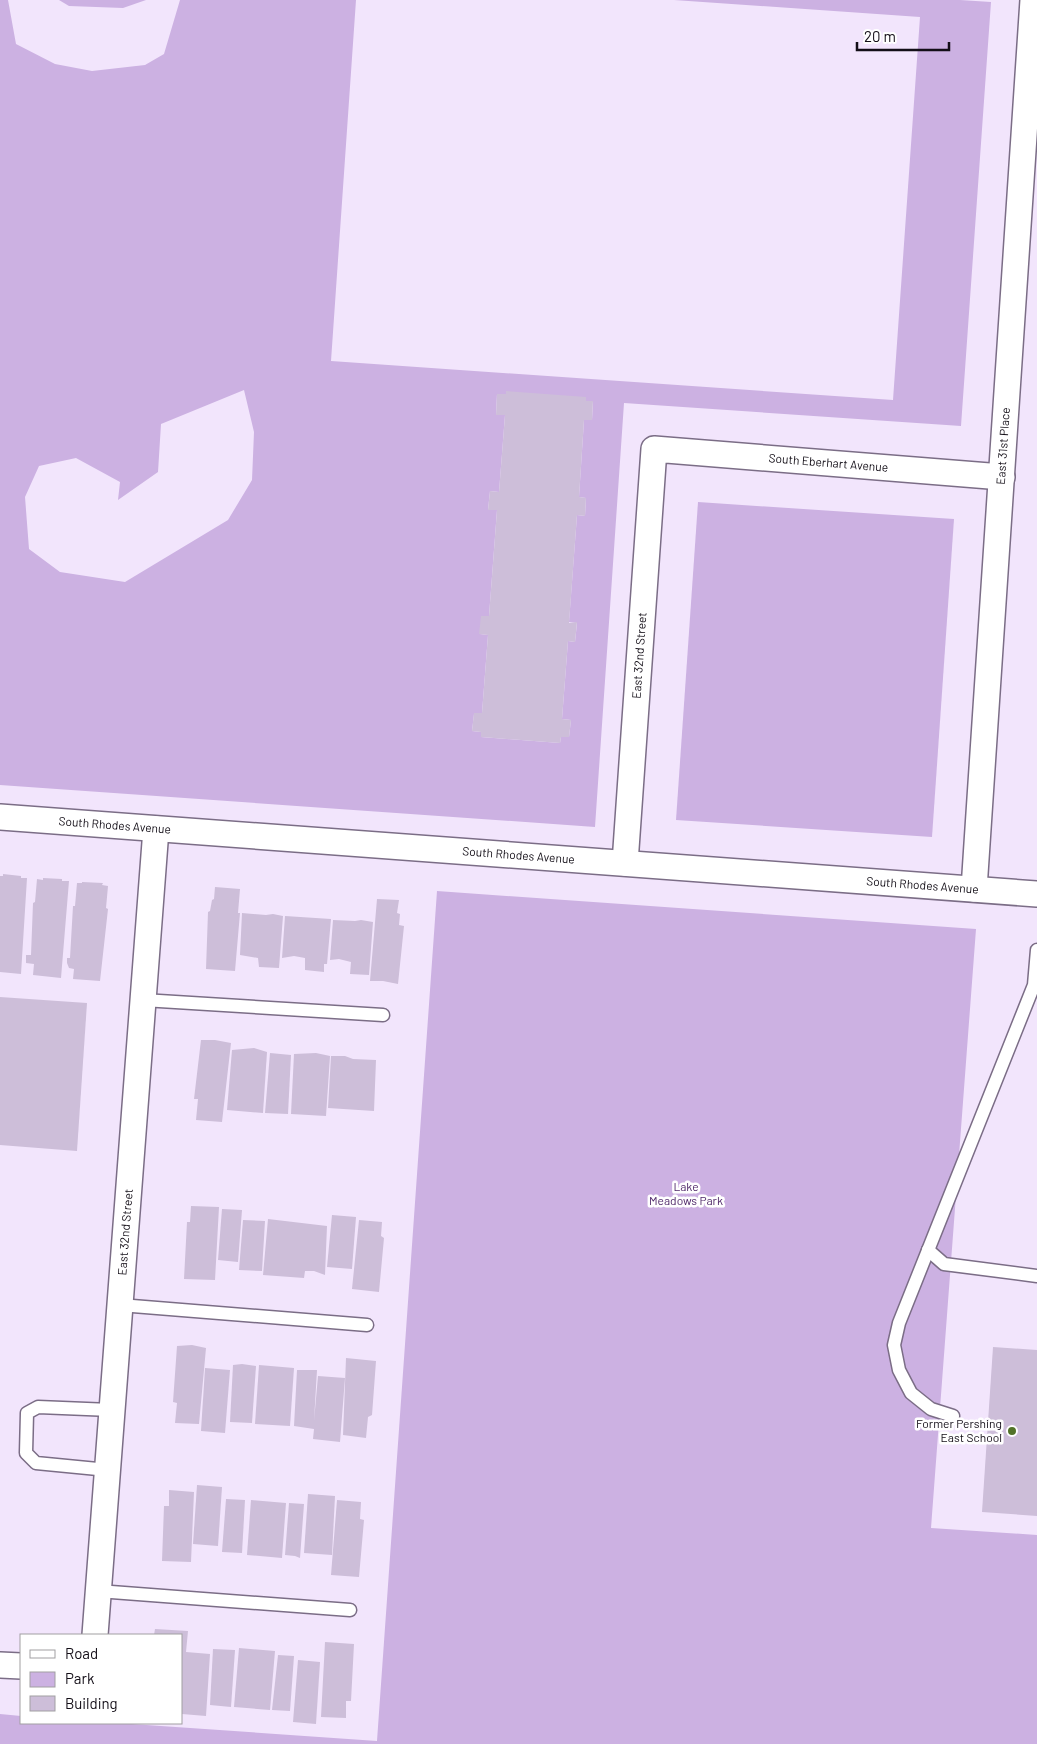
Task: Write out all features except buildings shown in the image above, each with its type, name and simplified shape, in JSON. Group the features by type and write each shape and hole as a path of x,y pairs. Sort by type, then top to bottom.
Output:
{"street":[{"name":"East 31st Place","path":"974,889 1002,477 1032,105 1033,1"},
{"name":"South Eberhart Avenue","path":"654,450 1002,477"},
{"name":"East 32nd Street","path":"625,864 654,450"},
{"name":"South Rhodes Avenue","path":"0,817 1037,894"},
{"name":"East 32nd Street","path":"95,1634 156,829"},
{"path":"0,1665 20,1666"}],"lane":[{"path":"953,1416 931,1409 911,1393 899,1370 894,1345 899,1323 1034,985 1037,950"},
{"path":"143,1000 383,1015"},
{"path":"928,1250 944,1264 1037,1276"},
{"path":"120,1305 367,1326"},
{"path":"108,1470 36,1464 26,1453 27,1413 38,1407 111,1410"},
{"path":"98,1591 350,1610"}],"green space":[{"path":"0,0 8,0 16,44 55,64 92,71 145,65 164,54 180,0 356,0 331,361 893,400 920,17 674,0 960,0 991,2 961,426 624,403 595,827 0,785","holes":["244,390 254,432 252,480 228,520 125,582 60,572 29,549 25,497 39,466 76,458 120,482 118,500 158,472 161,424","497,394 593,402 592,420 584,420 579,497 586,498 585,516 577,515 569,622 577,623 575,642 568,641 562,719 571,720 569,737 561,737 560,743 481,737 481,732 472,731 474,714 482,713 488,635 480,634 489,616 497,510 488,510 490,491 499,492 505,415 496,415"]},
{"path":"59,0 146,0 123,8 69,6"},
{"path":"698,502 954,519 932,837 676,820"},
{"name":"Lake Meadows Park","path":"437,891 976,929 931,1528 1037,1535 1037,1744 0,1744 0,1714 20,1716 20,1724 131,1724 377,1741"}],"place":[{"name":"Former Pershing East School","path":"1012,1431"}]}
